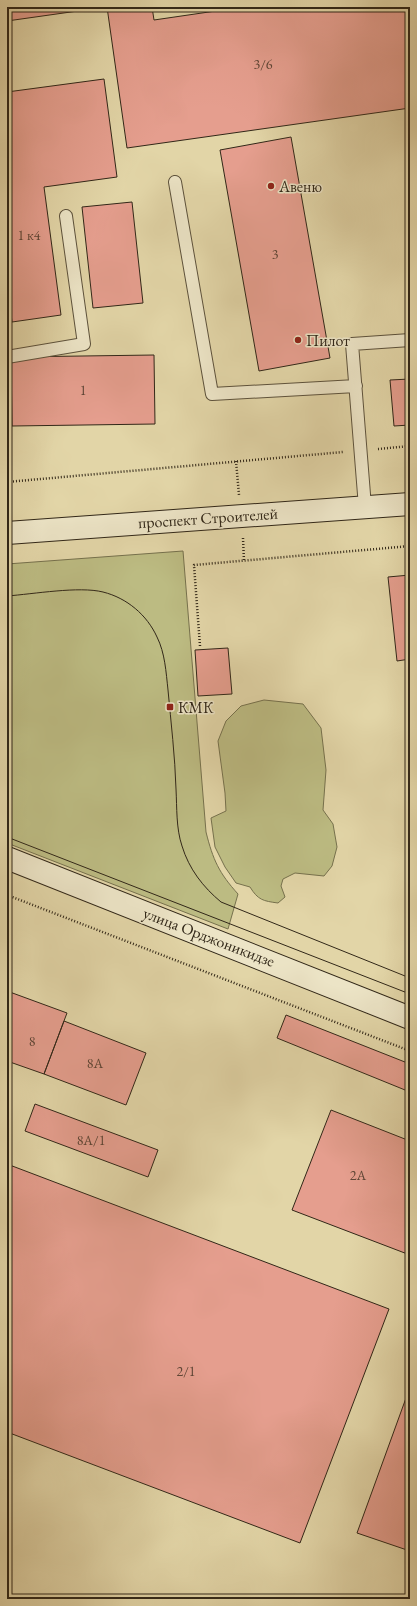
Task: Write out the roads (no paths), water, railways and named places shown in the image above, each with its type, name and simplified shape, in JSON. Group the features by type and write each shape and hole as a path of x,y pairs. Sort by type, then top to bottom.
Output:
{"main road":[{"name":"проспект Строителей","path":"7,533 410,504"},
{"name":"улица Орджоникидзе","path":"7,858 410,1018"}],"lane":[{"path":"175,182 212,394 356,386"},
{"path":"7,357 84,344 66,216"},
{"path":"365,507 352,344 410,340"}],"tram line":[{"path":"7,596 69,590 93,590 120,598 135,608 153,629 160,643 163,656 167,676 174,752 177,818 180,839 185,854 197,877 221,902 410,978"},
{"path":"7,837 410,994"}],"place":[{"name":"Авеню","path":"271,186"},
{"name":"Пилот","path":"298,340"},
{"name":"КМК","path":"170,707"}]}
